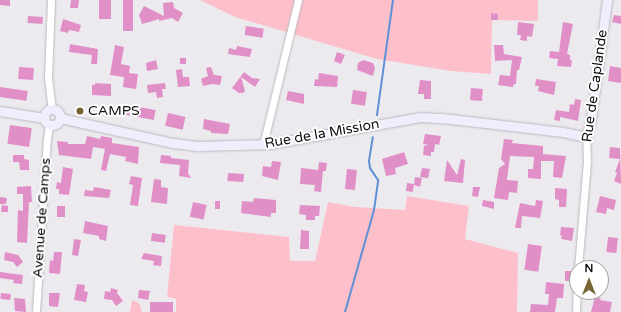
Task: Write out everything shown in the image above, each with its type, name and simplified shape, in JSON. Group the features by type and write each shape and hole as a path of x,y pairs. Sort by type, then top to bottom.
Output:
{"main road":[{"name":"Rue de Caplande","path":"586,138 591,119 607,0"},
{"path":"0,111 46,122 56,124 60,118 57,111 52,109 46,111 46,122"},
{"name":"Rue de la Mission","path":"60,118 173,143 207,146 263,145 420,117 442,118 563,132 586,138"}],"street":[{"path":"51,0 48,78 52,109"},
{"path":"263,145 298,0"},
{"name":"Avenue de Camps","path":"36,312 47,139 46,122"},
{"name":"Rue de Caplande","path":"579,260 587,161 586,138"},
{"path":"576,300 576,312"}],"shaded area":[{"path":"200,0 538,0 538,21 492,20 491,74 451,71 377,59 235,17"},
{"path":"407,196 469,206 465,239 518,253 517,312 176,312 176,299 167,297 174,225 289,237 290,261 315,261 328,202 355,207 405,210"},
{"path":"132,300 139,303 142,312 130,312"}],"building":[{"path":"0,0 10,0 10,6 0,5"},
{"path":"71,0 79,0 78,8 70,8"},
{"path":"99,0 111,0 111,19 99,19"},
{"path":"123,0 133,0 133,31 123,31"},
{"path":"173,2 174,8 183,13 178,22 172,18 159,21 159,19 142,24 139,15 144,6 164,16 163,3"},
{"path":"491,13 498,14 498,20 491,20"},
{"path":"614,15 621,16 621,24 612,22"},
{"path":"28,16 43,17 42,24 28,23"},
{"path":"63,19 81,25 79,32 69,30 68,33 60,31"},
{"path":"518,22 534,24 532,37 527,36 527,41 520,40 521,35 517,35"},
{"path":"563,22 573,24 567,54 570,55 570,60 572,60 571,67 557,66 558,59 549,58 550,51 559,52"},
{"path":"246,26 264,29 262,38 245,35"},
{"path":"70,44 98,49 97,64 91,64 92,55 69,52"},
{"path":"115,45 124,47 121,64 130,66 129,73 138,74 136,89 123,87 124,77 110,75"},
{"path":"494,45 503,45 504,54 522,57 519,70 517,70 516,84 514,84 513,87 498,85 500,75 510,76 512,60 495,61"},
{"path":"237,46 252,49 250,57 228,54 229,48 236,50"},
{"path":"337,52 345,55 341,64 334,61"},
{"path":"180,58 186,58 186,64 180,64"},
{"path":"156,60 158,69 147,71 146,63"},
{"path":"363,60 373,63 375,68 373,76 357,70 358,63"},
{"path":"610,66 621,68 621,83 608,81"},
{"path":"19,67 34,68 33,80 18,79"},
{"path":"211,67 214,75 222,76 220,85 212,84 203,86 201,79 208,76 206,68"},
{"path":"182,69 183,77 189,77 190,86 178,87 176,70"},
{"path":"244,72 252,78 260,79 255,87 241,77 245,91 243,93 239,93 232,88"},
{"path":"319,73 338,76 337,87 314,86 315,79 318,80"},
{"path":"536,79 556,82 554,95 538,91 539,86 535,86"},
{"path":"420,80 431,81 431,99 424,99 424,94 418,94"},
{"path":"95,83 111,84 111,96 92,95 92,85 95,85"},
{"path":"165,83 166,89 162,89 163,97 157,98 156,92 148,93 147,85"},
{"path":"0,87 28,91 26,101 0,97"},
{"path":"471,88 483,89 482,101 470,100"},
{"path":"353,90 367,92 365,106 351,104"},
{"path":"288,91 304,94 304,104 286,100"},
{"path":"575,99 581,100 578,121 560,117 560,121 554,120 556,110 569,112 570,104 574,105"},
{"path":"127,105 156,110 154,120 125,115"},
{"path":"168,113 186,117 183,130 165,126"},
{"path":"204,119 230,124 228,134 211,133 211,131 203,129"},
{"path":"10,125 32,128 29,147 7,144"},
{"path":"425,134 441,136 439,145 435,144 434,152 431,152 431,156 423,155 424,146 428,145 423,144"},
{"path":"87,136 100,139 101,136 112,138 112,143 139,147 138,164 125,161 126,157 110,154 106,171 101,170 105,149 93,147 91,159 59,155 57,141 68,142 68,144 85,144"},
{"path":"504,139 513,140 512,143 543,146 543,154 566,156 562,178 553,177 554,161 541,161 541,179 528,178 528,169 533,169 534,157 510,156 507,180 518,181 517,193 509,192 508,200 494,198 499,168 505,164 501,159"},
{"path":"610,147 620,148 621,184 614,181 617,173 615,172 620,159 609,158"},
{"path":"404,152 408,164 395,168 396,174 386,176 382,159"},
{"path":"13,155 24,155 24,159 29,160 29,170 20,170 19,162 13,162"},
{"path":"161,155 189,160 188,173 191,178 179,176 180,165 160,163"},
{"path":"461,159 465,160 463,183 444,181 447,160 457,175"},
{"path":"272,161 281,162 278,180 262,176 263,166 271,167"},
{"path":"319,162 327,163 326,171 323,171 321,192 314,191 315,185 300,184 301,168 318,170"},
{"path":"63,167 73,169 69,195 59,194 59,189 56,189 57,182 61,183"},
{"path":"422,168 430,169 428,178 420,177"},
{"path":"347,169 357,170 355,190 345,189"},
{"path":"228,173 244,174 243,182 227,181"},
{"path":"131,176 142,178 138,206 130,205 133,185 129,184"},
{"path":"415,177 422,178 420,187 414,185"},
{"path":"154,179 161,180 161,187 168,188 167,204 151,202"},
{"path":"407,183 414,184 413,192 406,191"},
{"path":"31,186 32,202 29,202 27,243 17,242 18,210 23,211 23,194 17,194 17,187"},
{"path":"94,187 111,190 109,198 84,196 85,190 93,191"},
{"path":"473,187 480,187 478,197 472,196"},
{"path":"555,188 567,189 566,207 559,207 559,200 555,199"},
{"path":"600,196 616,200 614,210 607,208 606,214 596,212"},
{"path":"0,197 7,198 6,204 0,204"},
{"path":"254,198 276,200 276,213 271,213 271,217 241,213 242,201 253,202"},
{"path":"483,200 494,202 494,209 482,206"},
{"path":"536,200 543,201 540,218 522,216 521,228 515,228 520,203 535,206"},
{"path":"215,201 220,201 220,209 215,209"},
{"path":"193,202 207,205 204,220 190,217"},
{"path":"2,205 8,206 8,212 1,212"},
{"path":"300,205 320,206 319,216 315,216 315,220 306,220 306,215 299,214"},
{"path":"57,206 65,206 65,217 57,217"},
{"path":"85,221 108,226 106,241 99,239 99,236 83,233"},
{"path":"561,227 574,228 572,241 561,239"},
{"path":"301,230 309,231 309,249 300,249"},
{"path":"152,233 166,235 165,243 151,241"},
{"path":"608,237 618,238 616,253 606,252"},
{"path":"74,239 81,240 78,256 72,255"},
{"path":"528,244 542,246 538,272 524,270"},
{"path":"5,252 18,255 23,262 17,267 13,262 4,260"},
{"path":"54,252 62,252 60,274 49,273 50,260 53,261"},
{"path":"144,253 162,256 161,266 153,265 154,261 141,259"},
{"path":"565,271 569,271 569,281 565,281"},
{"path":"0,272 23,275 22,284 13,283 14,280 0,278"},
{"path":"546,282 564,284 563,298 557,298 555,312 530,312 531,304 548,305 549,294 545,294"},
{"path":"77,284 85,285 84,291 88,292 86,302 74,300"},
{"path":"111,288 118,290 117,293 123,301 116,306 112,300 104,299 105,291 110,292"},
{"path":"139,290 150,291 148,300 138,298"},
{"path":"1,293 11,294 10,300 0,299"},
{"path":"49,293 60,293 58,307 49,306"},
{"path":"14,298 25,299 26,312 15,311"},
{"path":"594,300 612,302 610,312 591,312"},
{"path":"150,302 173,302 173,312 150,312"}],"waterway":[{"path":"377,115 393,0"},
{"path":"345,312 374,210 378,180 370,168 369,161 373,137"}],"place":[{"name":"CAMPS","path":"80,111"}]}
